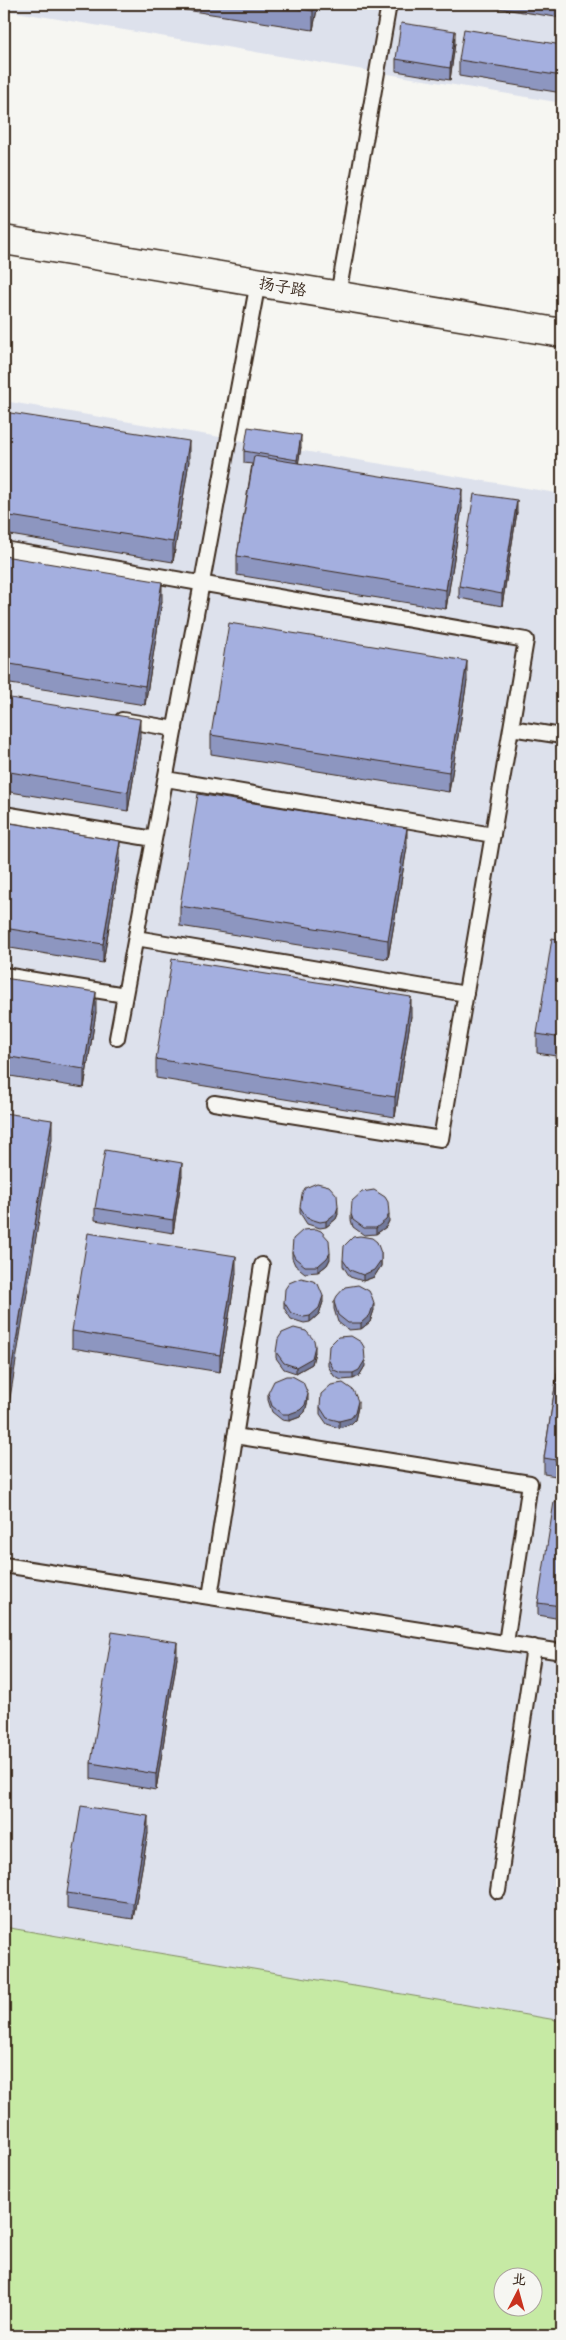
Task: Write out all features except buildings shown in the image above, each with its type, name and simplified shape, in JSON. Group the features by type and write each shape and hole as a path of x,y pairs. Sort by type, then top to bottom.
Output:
{"street":[{"name":"扬子路","path":"4,240 562,333"}],"lane":[{"path":"338,296 389,4"},
{"path":"117,1038 258,282"},
{"path":"4,549 526,640 440,1139 214,1103"},
{"path":"108,717 175,729"},
{"path":"511,728 562,736"},
{"path":"166,779 493,835"},
{"path":"4,814 154,839"},
{"path":"136,938 466,994"},
{"path":"4,974 125,994"},
{"path":"210,1597 262,1266"},
{"path":"235,1436 530,1483 506,1643"},
{"path":"4,1565 562,1652"},
{"path":"498,1891 534,1647"}],"shaded area":[{"path":"4,4 562,4 562,103 4,10"},
{"path":"4,401 562,494 562,2021 4,1927"}],"green space":[{"path":"4,1927 562,2021 562,2336 4,2336"}]}
